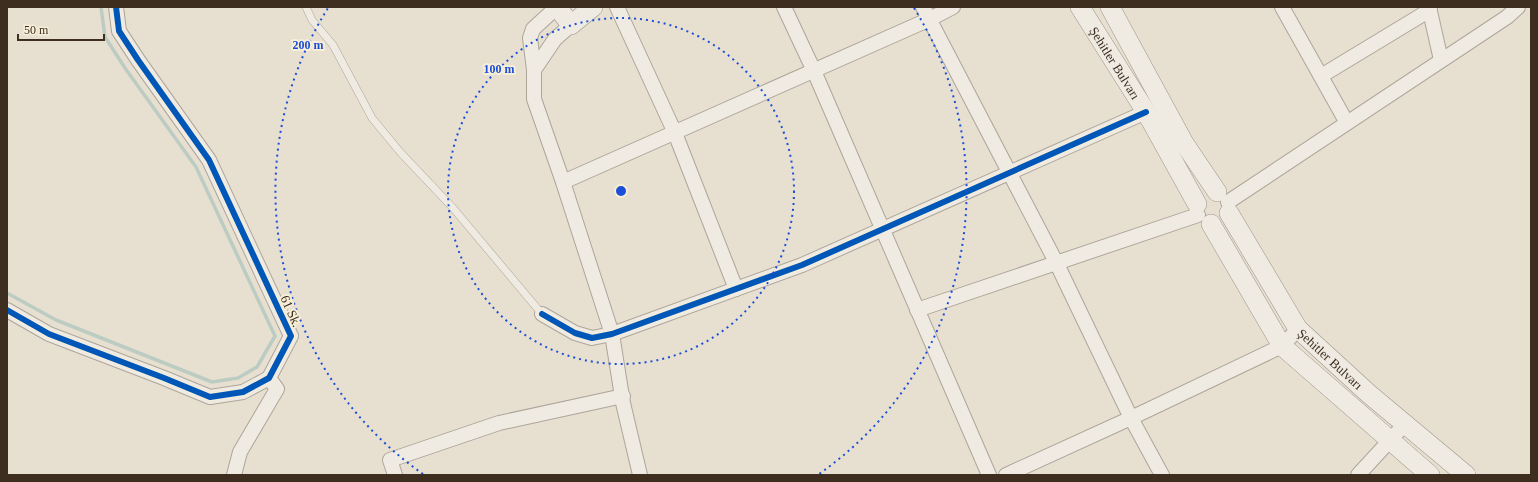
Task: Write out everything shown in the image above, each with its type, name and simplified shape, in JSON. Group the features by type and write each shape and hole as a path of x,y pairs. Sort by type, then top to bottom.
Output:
{"main road":[{"path":"557,7 571,25 593,7"},
{"name":"Şehitler Bulvarı","path":"1080,7 1146,112 1202,214 1282,346 1430,475"},
{"name":"Şehitler Bulvarı","path":"1110,7 1184,143 1225,202 1298,329 1369,394 1466,475"},
{"path":"1207,193 1225,202 1222,221 1202,214 1199,199 1207,193"}],"street":[{"name":"61 Sk.","path":"116,7 119,31 209,160 291,336 268,378"},
{"path":"557,7 533,29 530,38 534,70 534,99 563,182 612,334 623,403 640,475"},
{"path":"617,7 675,133 736,289"},
{"path":"784,7 814,71 989,475"},
{"path":"563,182 814,71 927,13 953,7"},
{"path":"1282,7 1347,123"},
{"path":"1225,202 1507,17 1518,7"},
{"path":"1321,76 1430,9 1441,60"},
{"path":"927,13 1009,174 1056,262 1131,418 1162,475"},
{"path":"534,70 555,39 571,25"},
{"path":"542,314 575,333 592,338 612,334 802,265 1146,112"},
{"path":"917,310 1202,214"},
{"path":"7,310 49,334 210,397 243,392 268,378 277,390 240,452 234,475"},
{"path":"1006,475 1131,418 1282,346 1298,329"},
{"path":"395,475 390,460 499,423 623,396"},
{"path":"1358,475 1405,424"}],"lane":[{"path":"306,7 312,20 333,44 372,118 400,152 453,208 542,314"}],"waterway":[{"path":"7,293 56,320 212,382 238,378 257,367 275,336 196,167 125,68 105,37 101,7"}],"cycle path":[{"path":"7,310 49,334 210,397 243,392 269,378 291,336 209,160 119,31 116,7"},
{"path":"542,314 575,333 592,338 612,334 802,265 1146,112"}]}
